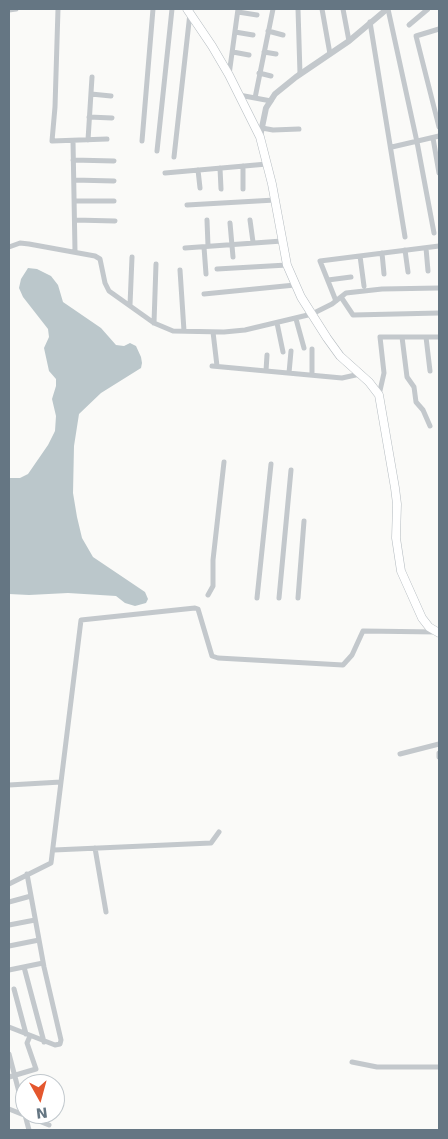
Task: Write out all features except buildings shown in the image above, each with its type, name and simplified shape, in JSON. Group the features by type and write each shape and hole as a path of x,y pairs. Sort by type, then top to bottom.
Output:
{"main road":[{"path":"189,11 229,75 260,137 276,200 287,265 295,285 340,356 379,395 395,488 396,538 401,571 422,618 429,627 438,632"}],"street":[{"path":"9,10 16,9"},
{"path":"58,9 52,141 107,140"},
{"path":"142,142 153,9"},
{"path":"157,152 172,9"},
{"path":"255,98 273,9"},
{"path":"298,9 300,74"},
{"path":"322,9 330,54"},
{"path":"343,9 349,41"},
{"path":"260,137 266,108 275,94 300,74 349,41 388,9 417,142 434,233"},
{"path":"408,25 428,9"},
{"path":"229,75 238,10 257,15"},
{"path":"174,156 189,11"},
{"path":"370,22 405,237"},
{"path":"439,29 416,36 439,127"},
{"path":"268,31 283,35"},
{"path":"235,32 253,34"},
{"path":"233,52 248,55"},
{"path":"264,52 276,54"},
{"path":"259,73 271,76"},
{"path":"88,140 92,76"},
{"path":"91,94 111,96"},
{"path":"238,95 271,101"},
{"path":"89,117 112,118"},
{"path":"262,128 273,130 299,129"},
{"path":"392,148 439,136"},
{"path":"433,138 439,173"},
{"path":"73,140 75,251"},
{"path":"73,160 114,161"},
{"path":"165,173 267,164"},
{"path":"242,166 243,189"},
{"path":"220,168 222,190"},
{"path":"198,170 200,188"},
{"path":"74,180 114,181"},
{"path":"187,205 276,200"},
{"path":"74,201 114,201"},
{"path":"75,220 115,221"},
{"path":"206,274 207,220"},
{"path":"250,220 253,242"},
{"path":"230,222 233,257"},
{"path":"185,248 282,241"},
{"path":"9,246 20,243 30,244 95,256 100,259 105,283 109,291 154,323 168,330 184,332 245,330 296,319 312,314 346,293 382,289 439,288"},
{"path":"439,246 320,262 339,299 353,315 439,313"},
{"path":"426,248 428,271"},
{"path":"405,250 408,272"},
{"path":"382,253 384,274"},
{"path":"360,256 364,286"},
{"path":"130,305 132,257"},
{"path":"154,323 156,264"},
{"path":"217,269 287,265"},
{"path":"180,270 184,332"},
{"path":"328,280 351,277"},
{"path":"204,294 295,285"},
{"path":"296,319 304,348"},
{"path":"277,323 283,352"},
{"path":"213,332 215,366 342,378 360,374"},
{"path":"379,395 384,373 380,337 439,337"},
{"path":"402,337 407,377 414,387 416,402 424,412 430,426"},
{"path":"426,337 430,371"},
{"path":"312,349 312,375"},
{"path":"289,373 291,351"},
{"path":"266,371 267,355"},
{"path":"208,595 213,586 213,560 224,462"},
{"path":"257,598 271,464"},
{"path":"279,598 291,470"},
{"path":"298,598 304,521"},
{"path":"9,884 52,863 81,620 195,608 198,609 212,656 218,658 344,666 352,655 363,631 438,632"},
{"path":"400,754 439,744"},
{"path":"9,784 61,782"},
{"path":"54,850 211,843 219,832"},
{"path":"95,848 106,912"},
{"path":"9,1027 44,1042 55,1045 60,1044 61,1040 43,963 27,874"},
{"path":"9,902 31,896"},
{"path":"9,924 35,920"},
{"path":"9,946 39,940"},
{"path":"9,970 43,963"},
{"path":"24,967 44,1042"},
{"path":"9,1055 12,1076 36,1069 27,1043 28,1035 14,989"},
{"path":"352,1062 377,1067 439,1067"}],"shaded area":[{"path":"28,268 37,269 51,276 58,285 63,302 101,328 116,345 124,346 130,343 136,346 141,357 141,368 101,393 79,414 74,446 73,493 82,538 93,557 145,592 148,599 146,603 135,606 125,603 116,596 68,593 9,594 9,478 20,478 28,474 48,445 55,431 56,416 52,399 56,379 49,371 44,348 49,337 48,329 23,297 19,288 21,279"}]}
